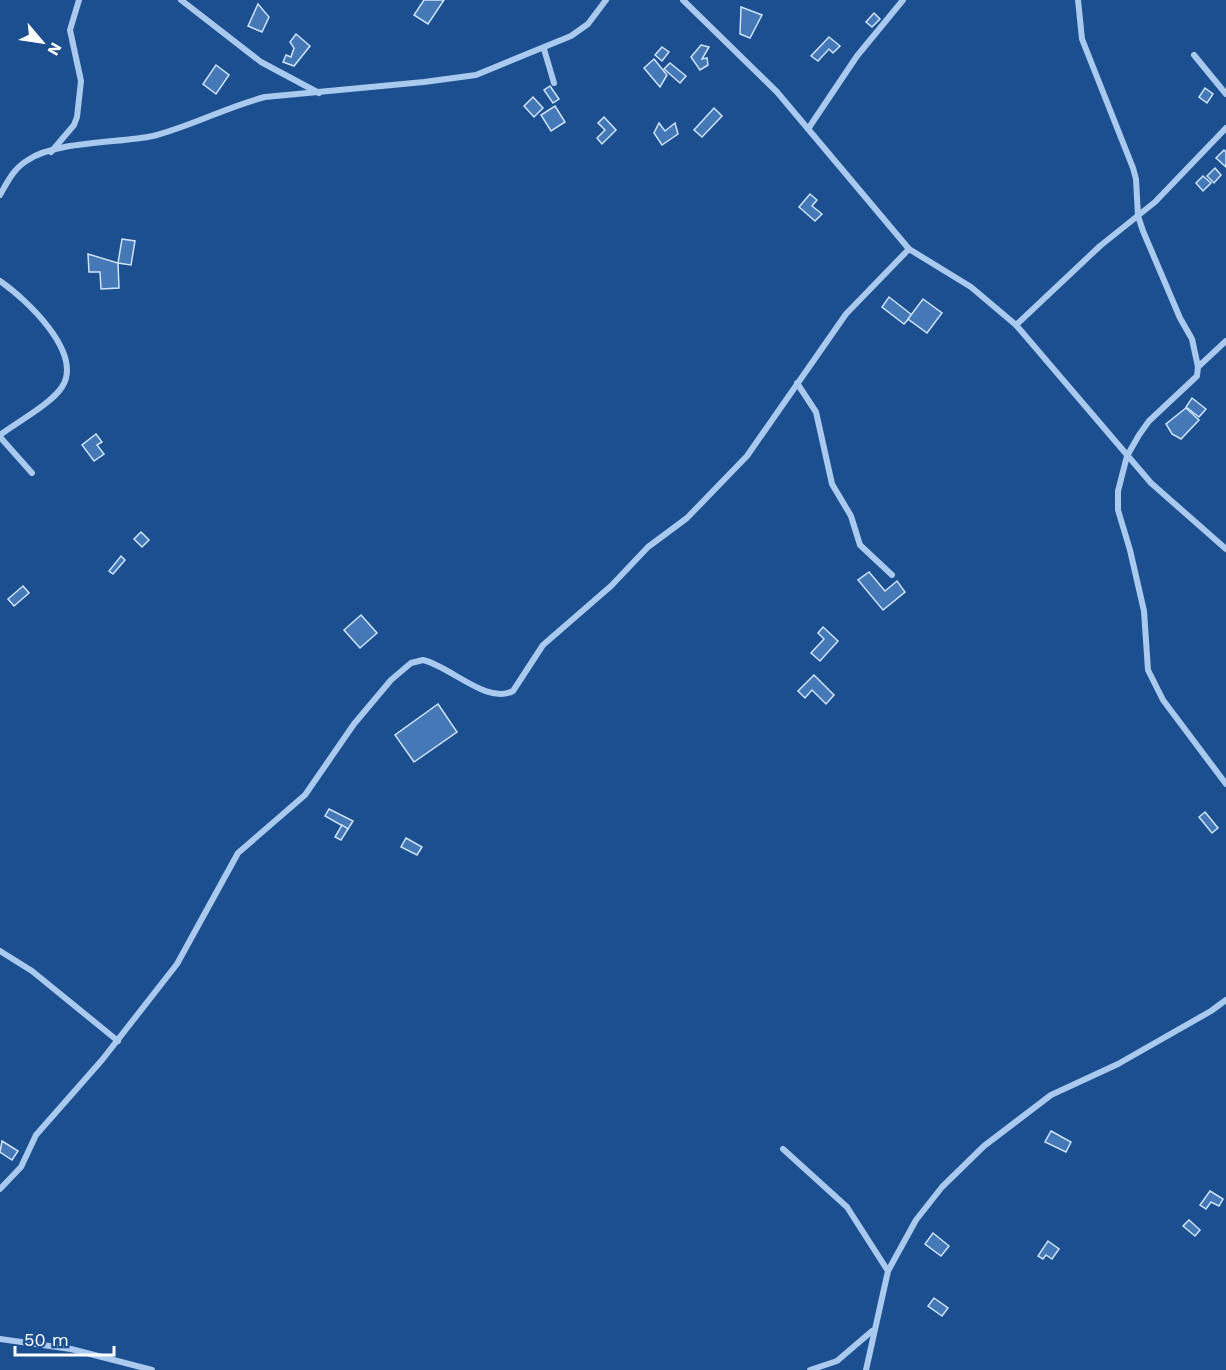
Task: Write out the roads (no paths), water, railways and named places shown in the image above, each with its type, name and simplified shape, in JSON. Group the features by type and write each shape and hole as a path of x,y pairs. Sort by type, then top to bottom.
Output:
{"street":[{"path":"51,152 74,125 77,117 81,81 70,30 78,0"},
{"path":"181,0 244,51 320,93"},
{"path":"0,195 17,168 29,158 106,140 149,136 265,97 476,75 544,49 588,24 606,0"},
{"path":"683,0 777,92 909,249 971,287 1016,325 1151,483 1226,549"},
{"path":"808,129 857,56 903,0"},
{"path":"1078,0 1082,39 1136,179 1138,216 1180,318 1192,339 1198,367 1197,376 1149,421 1127,456 1118,491 1118,510 1144,611 1148,670 1163,700 1226,784"},
{"path":"544,49 555,83"},
{"path":"1194,54 1226,94"},
{"path":"1016,325 1100,246 1138,216 1226,128"},
{"path":"0,1189 21,1167 36,1135 118,1041 177,964 238,853 251,839 305,795 354,724 397,675 411,663 423,660 490,694 506,695 513,691 543,645 611,586 648,547 687,518 730,476 747,456 846,314 909,249"},
{"path":"0,281 26,302 64,350 68,368 67,378 60,390 0,436 32,473"},
{"path":"1198,367 1226,341"},
{"path":"797,382 816,412 832,484 851,516 860,545 892,575"},
{"path":"0,951 32,971 118,1041"},
{"path":"866,1370 888,1271 916,1220 942,1187 1009,1126 1051,1095 1118,1064 1211,1011 1226,1000"},
{"path":"783,1149 847,1207 888,1271"},
{"path":"810,1370 837,1360 873,1331"},
{"path":"0,1339 71,1349 152,1370"}]}
